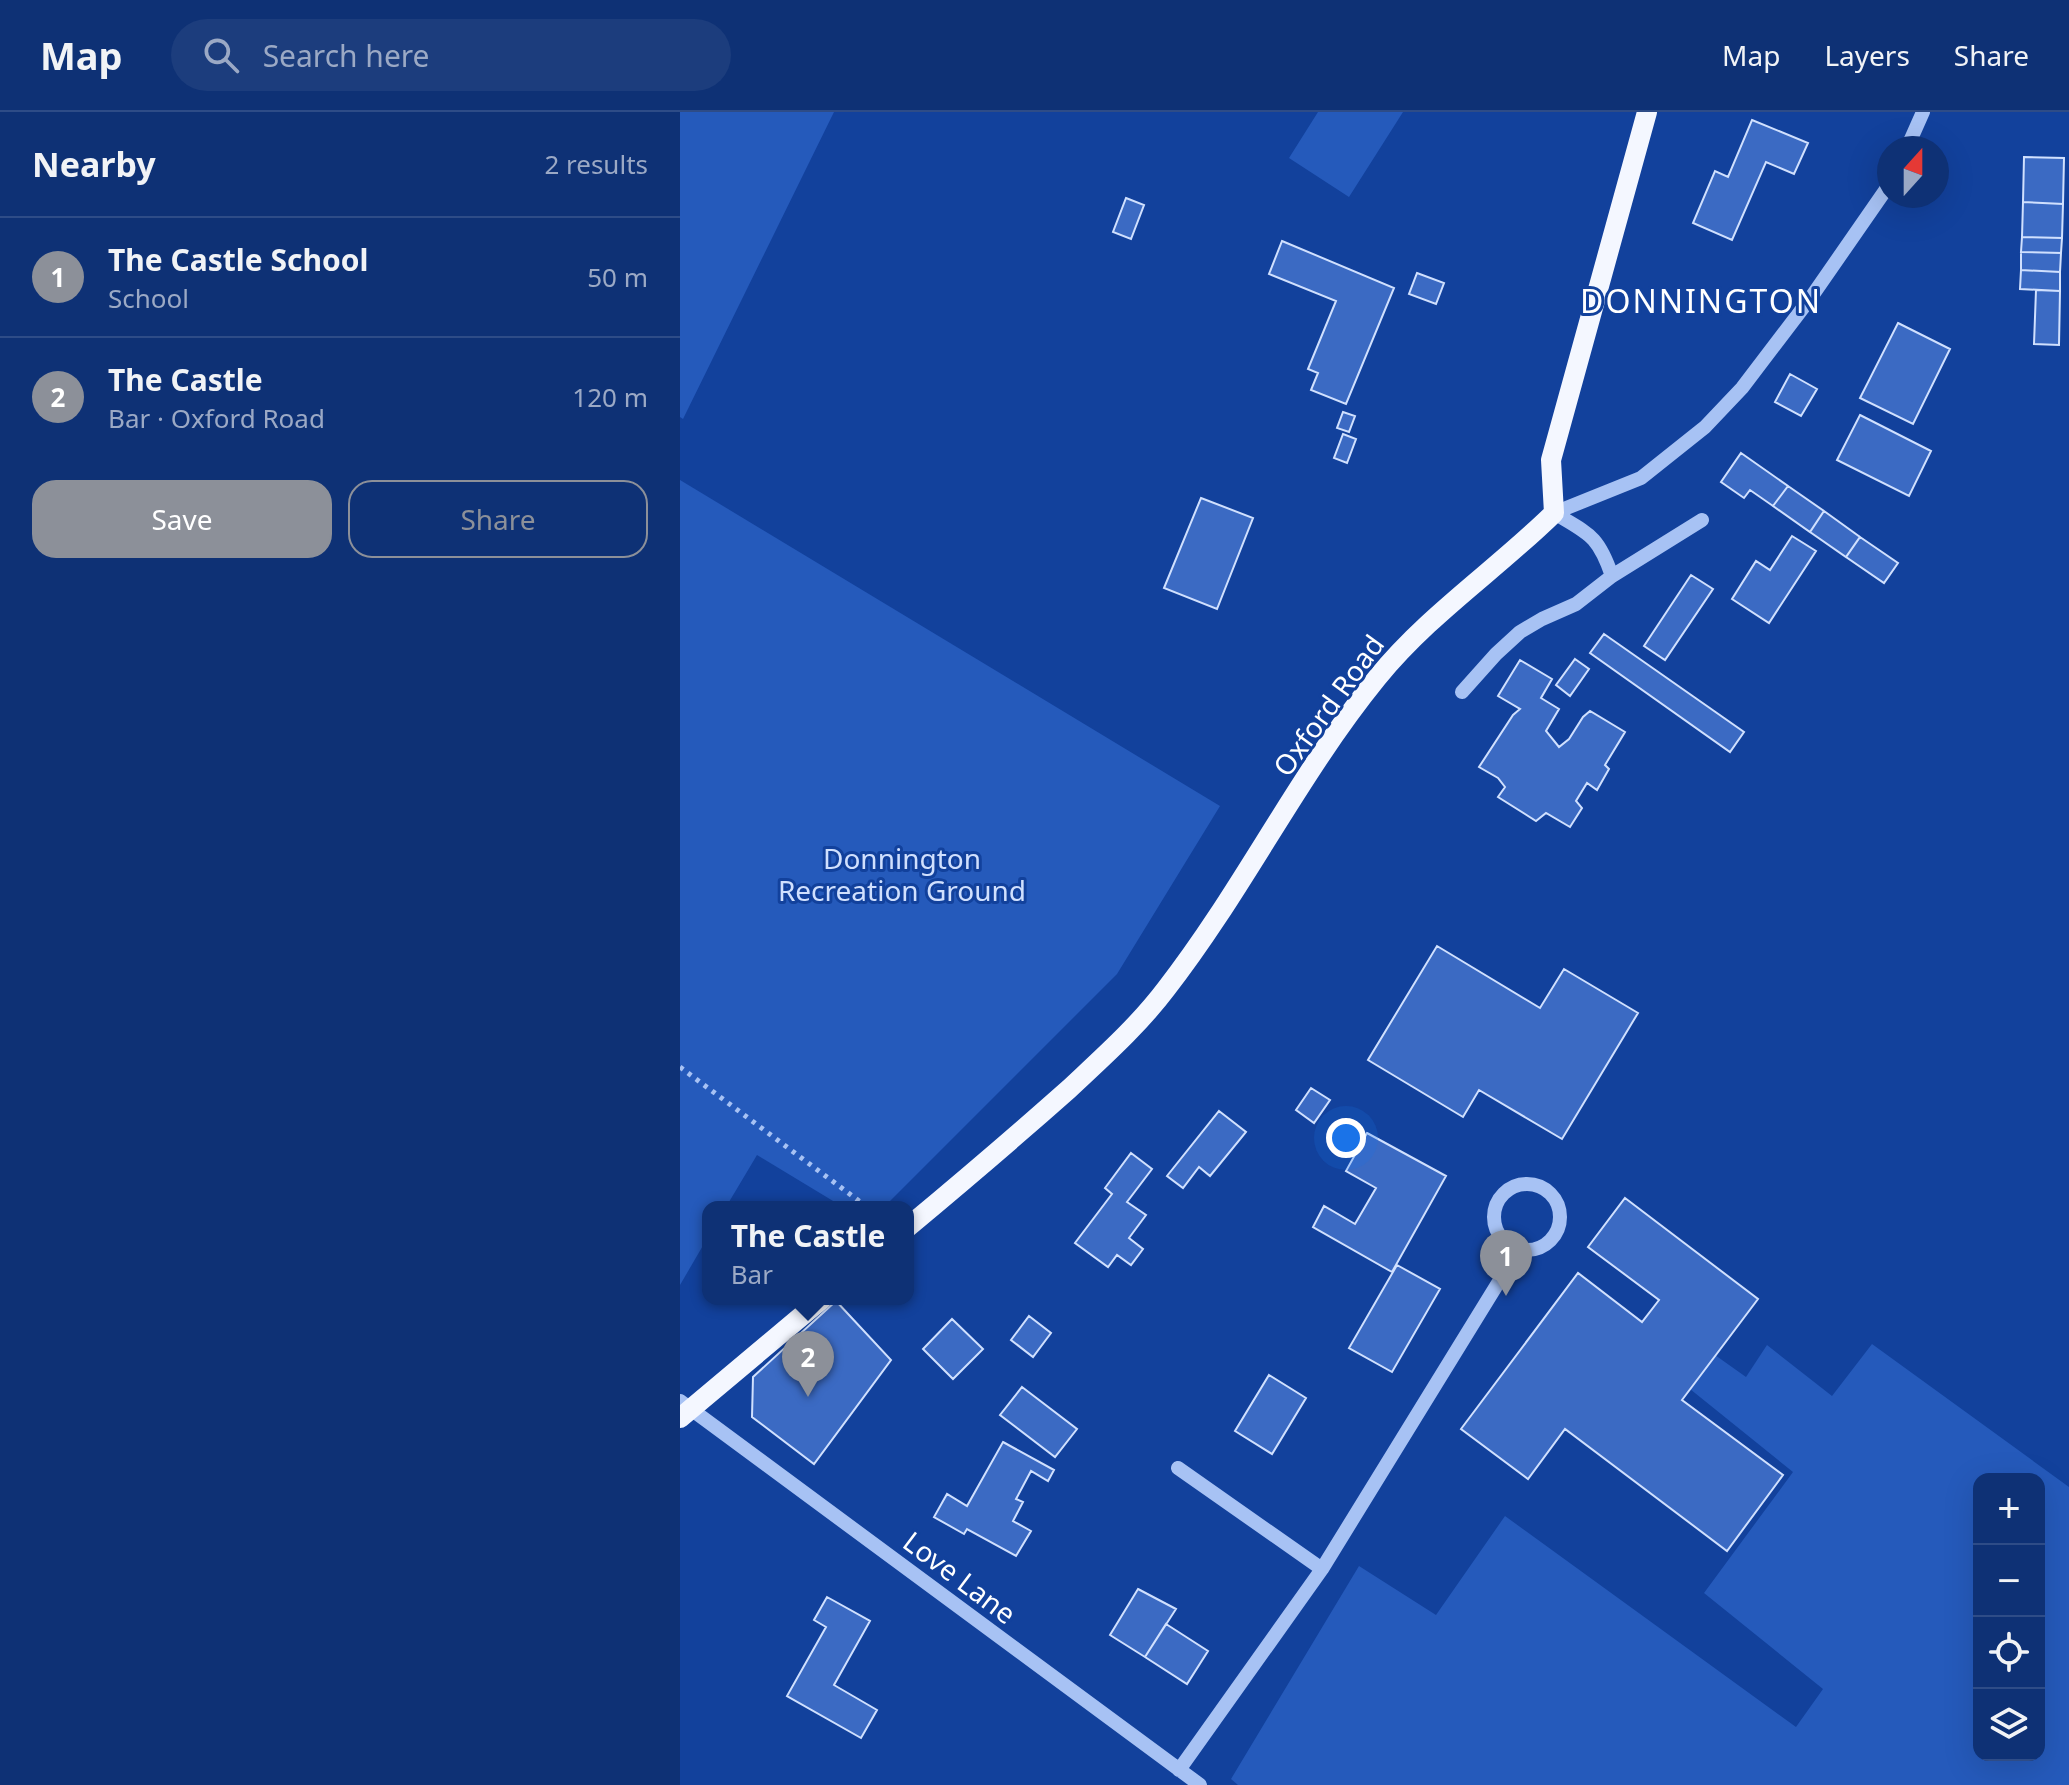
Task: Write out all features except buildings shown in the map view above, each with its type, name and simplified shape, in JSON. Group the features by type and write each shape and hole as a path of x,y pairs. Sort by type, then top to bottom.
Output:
{"main road":[{"path":"1554,513 1551,460 1647,112"},
{"name":"Oxford Road","path":"914,1222 1026,1127 1134,1027 1201,943 1306,780 1377,678 1410,641 1498,566 1554,513"},
{"path":"684,1409 814,1305"}],"street":[{"path":"1912,136 1923,112"},
{"name":"Oxford Road","path":"1554,513 1641,478 1705,427 1742,388 1812,296 1877,202"},
{"path":"1554,513 1592,536 1603,549 1612,576"},
{"path":"1462,692 1520,632 1576,604 1612,576 1702,520"},
{"path":"1531,1184 1551,1194 1560,1213 1560,1224 1556,1234 1540,1248 1519,1249 1501,1237 1494,1217 1502,1196 1510,1189 1531,1184"},
{"path":"1179,1770 1322,1569 1519,1249"},
{"name":"Love Lane","path":"684,1409 1200,1785"},
{"path":"1178,1468 1322,1569"}],"path":[{"path":"680,1067 859,1201"}],"green space":[{"path":"680,112 834,112 683,419 680,417"},
{"path":"1318,112 1403,112 1349,197 1289,158"},
{"name":"Donnington Recreation Ground","path":"680,480 1220,806 1117,974 890,1201 833,1201 757,1155 730,1201 702,1201 702,1247 680,1285"},
{"path":"1872,1344 2069,1487 2069,1785 1238,1785 1231,1779 1359,1566 1436,1615 1505,1516 1796,1727 1823,1689 1704,1593 1793,1472 1690,1389 1715,1355 1746,1377 1767,1345 1832,1396"}],"place":[{"name":"The Castle School","path":"1506,1296"},
{"name":"The Castle","path":"808,1397"}],"district":[{"name":"DONNINGTON","path":"1701,300"}]}
